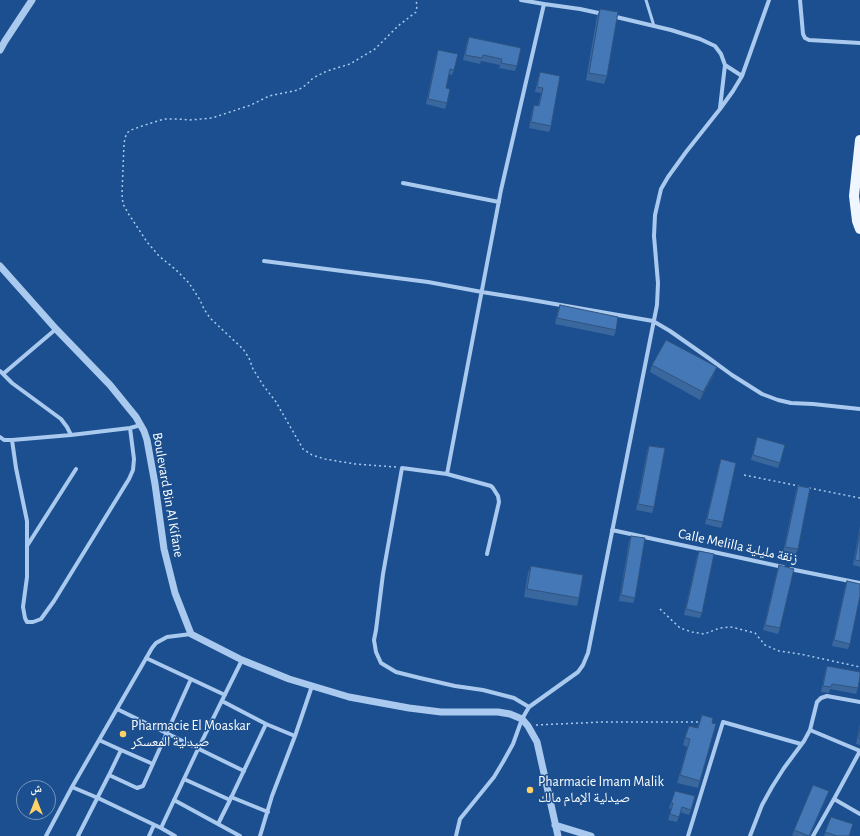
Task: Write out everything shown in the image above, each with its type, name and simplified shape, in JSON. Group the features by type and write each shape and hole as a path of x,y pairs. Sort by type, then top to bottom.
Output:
{"main road":[{"path":"860,140 859,166 854,196 857,221 860,229"}],"street":[{"path":"0,50 32,0"},
{"path":"521,0 580,10 654,26 710,43 715,46 725,65 720,109"},
{"path":"456,836 460,819 494,777 513,744 522,719 529,707 578,672 588,653 656,305 658,284 654,236 655,214 661,188 686,152 720,109 742,76 769,0"},
{"path":"800,0 803,34 805,38 809,40 860,43"},
{"path":"448,474 501,190 544,4"},
{"path":"725,65 742,76"},
{"path":"402,183 499,202"},
{"path":"264,261 428,282 653,321 762,394 778,400 791,402 860,409"},
{"name":"Boulevard Bin Al Kifane","path":"0,266 56,329 110,385 141,425 147,440 168,569 190,634"},
{"path":"56,329 1,372 12,383 61,419 71,435"},
{"path":"0,437 4,440 12,440 71,435 130,428 141,425"},
{"path":"12,440 27,521 27,577 23,607 27,622 33,622 41,619 54,601 133,470 134,459 130,428"},
{"path":"487,554 499,502 491,486 448,474 402,468 383,574 374,640 376,652 381,663 396,672 455,686 483,690 507,696 514,698 529,707"},
{"path":"27,546 76,469"},
{"name":"Calle Melilla زنقة مليلية","path":"612,530 860,583"},
{"path":"46,836 72,787 156,643 167,637 190,634 242,660 289,679 349,697 409,708 441,712 498,712 510,714 522,719 528,726 537,742 558,836"},
{"path":"146,658 225,694"},
{"path":"161,828 242,660"},
{"path":"109,775 137,788 142,786 192,679"},
{"path":"260,836 272,796 312,686"},
{"path":"750,836 765,799 810,730 817,702 821,698 827,696 860,702"},
{"path":"222,700 266,724 295,736"},
{"path":"117,709 244,771"},
{"path":"688,836 723,722 801,744"},
{"path":"218,824 266,724"},
{"path":"810,730 860,751 813,836"},
{"path":"99,740 153,764"},
{"path":"79,836 121,750"},
{"path":"184,779 268,812"},
{"path":"72,787 98,798 175,836"},
{"path":"834,799 860,814"},
{"path":"174,800 240,836"},
{"path":"149,836 154,825"},
{"path":"555,825 591,836"}],"lane":[{"path":"646,0 654,26"}],"path":[{"path":"402,468 355,464 325,459 312,455 302,449 276,402 256,374 243,349 210,318 189,283 159,256 147,242 128,214 123,204 122,194 125,138 127,133 131,130 164,119 190,120 212,118 251,105 269,96 298,90 306,85 312,78 327,71 350,64 375,49 398,26 416,12 416,0"},
{"path":"744,475 860,498"},
{"path":"660,609 680,628 692,632 704,634 720,628 731,628 755,633 765,645 779,651 860,667"},
{"path":"528,726 603,722 702,722"}],"building":[{"path":"600,9 618,12 607,76 589,73"},
{"path":"469,37 521,48 517,66 501,63 502,59 483,55 482,58 465,55"},
{"path":"438,50 458,54 454,70 450,69 446,88 450,89 447,103 428,99"},
{"path":"540,72 560,76 551,126 531,122 534,105 539,106 543,88 537,87"},
{"path":"560,305 618,317 616,330 557,318"},
{"path":"666,340 717,367 703,392 652,365"},
{"path":"757,437 785,445 780,463 753,455"},
{"path":"649,446 665,448 654,507 638,504"},
{"path":"721,459 736,463 723,522 707,519"},
{"path":"798,486 810,488 798,549 785,547"},
{"path":"860,532 860,561 855,560"},
{"path":"631,536 645,538 635,598 621,595"},
{"path":"699,551 714,554 702,613 686,609"},
{"path":"779,565 794,569 780,628 765,625"},
{"path":"531,566 583,575 579,598 527,589"},
{"path":"847,581 860,584 860,596 850,644 834,640"},
{"path":"827,666 860,672 858,688 832,684 831,687 823,686"},
{"path":"702,715 713,718 712,723 716,724 700,781 680,775 690,739 685,738 689,726 698,728"},
{"path":"860,728 860,739 858,738"},
{"path":"813,785 829,791 809,836 794,830"},
{"path":"675,791 695,796 691,810 682,807 679,817 670,814 673,803 671,803"},
{"path":"831,817 853,824 849,836 837,836 825,832"}],"place":[{"name":"Pharmacie El Moaskar صيدلية المعسكر","path":"123,734"},
{"name":"Pharmacie Imam Malik صيدلية الإمام مالك","path":"530,790"}]}
